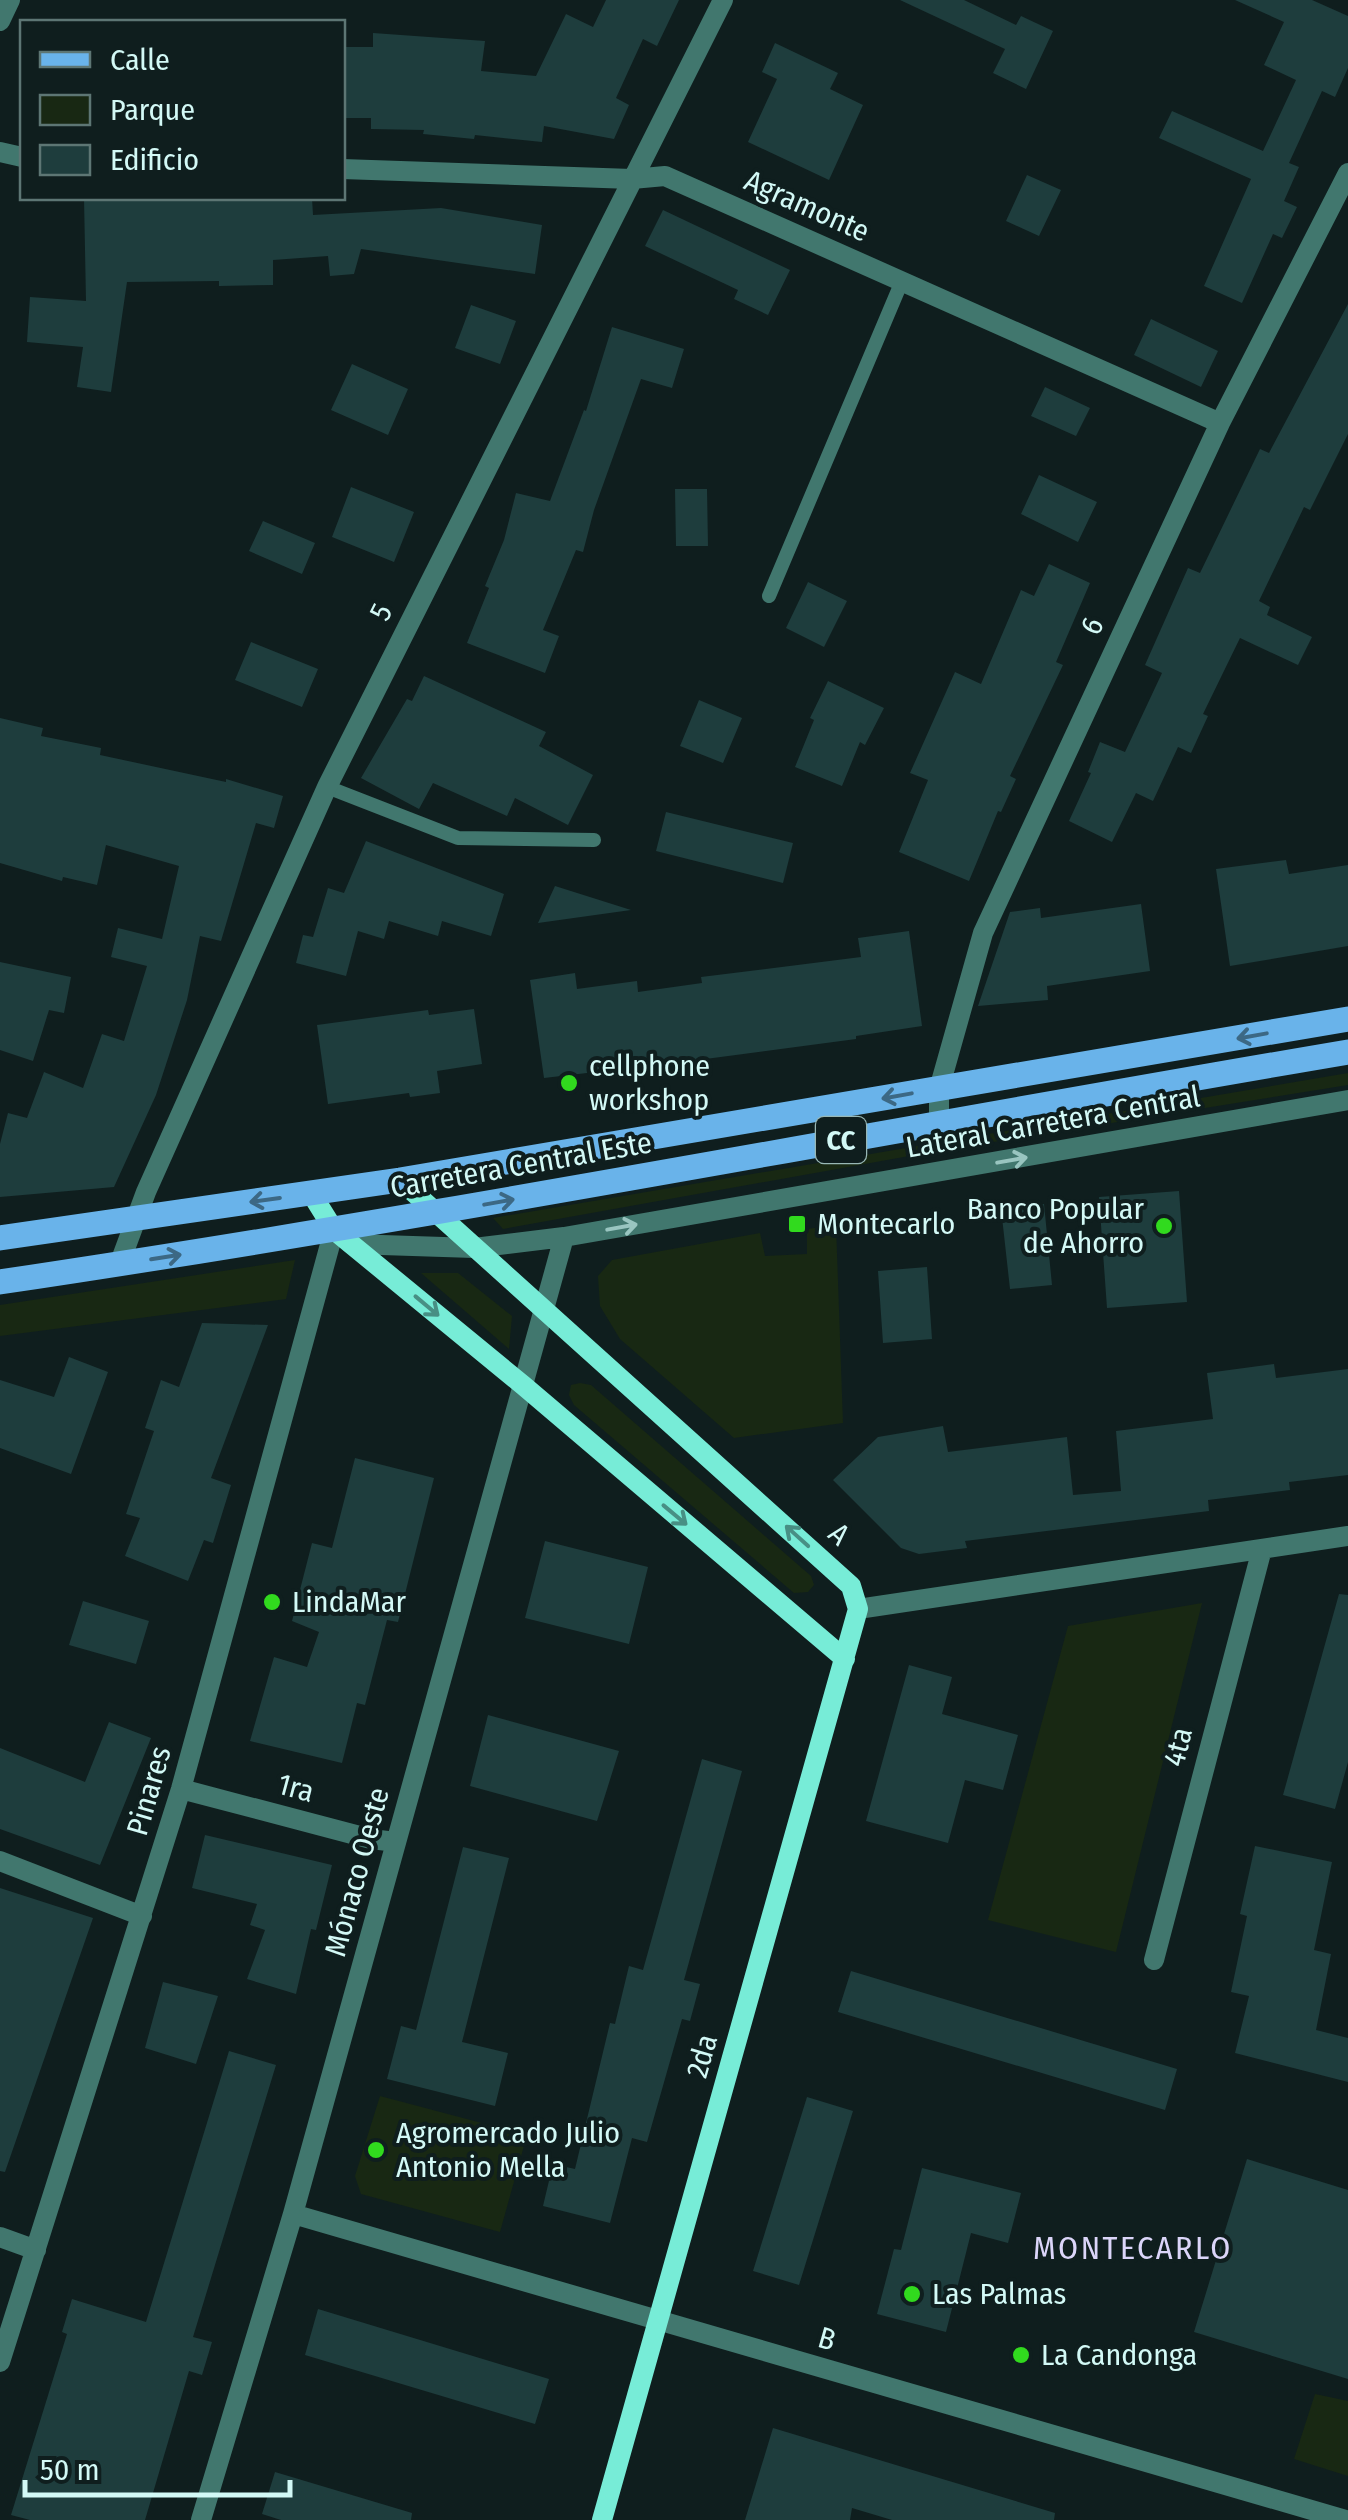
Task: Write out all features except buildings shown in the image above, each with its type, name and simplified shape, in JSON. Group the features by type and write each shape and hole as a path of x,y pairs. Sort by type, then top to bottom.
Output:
{"main road":[{"name":"Carretera Central Este","path":"0,1238 400,1180 1348,1019"},
{"name":"Carretera Central Este","path":"0,1282 343,1237 436,1214 1348,1052"}],"street":[{"path":"0,21 10,0"},
{"name":"5","path":"119,1264 146,1192 327,787 724,0"},
{"name":"Agramonte","path":"345,169 632,179 665,176 1220,423"},
{"name":"6","path":"939,1122 939,1089 983,934 1220,423 1348,173"},
{"name":"Lateral Carretera Central","path":"343,1237 474,1248 564,1238 1348,1100"},
{"name":"A","path":"400,1180 851,1586 858,1608"},
{"path":"310,1193 343,1237 844,1659"},
{"name":"Pinares","path":"0,2362 181,1789 343,1237"},
{"name":"Mónaco Oeste","path":"201,2520 293,2214 564,1238"},
{"path":"858,1608 1348,1536"},
{"name":"4ta","path":"1154,1960 1262,1548"},
{"name":"2da","path":"602,2520 858,1608"},
{"name":"1ra","path":"181,1789 371,1839 396,1842"},
{"path":"0,1861 142,1916"},
{"name":"B","path":"293,2214 1346,2520"},
{"path":"0,2237 36,2250"}],"lane":[{"path":"769,596 902,282"},
{"path":"327,787 458,838 594,840"}],"green space":[{"path":"1348,1073 1348,1085 937,1151 503,1229 493,1218"},
{"path":"836,1225 843,1423 734,1438 620,1339 600,1306 598,1276 612,1260 760,1233 765,1256 807,1254 807,1229"},
{"path":"295,1260 286,1299 0,1336 0,1305"},
{"path":"421,1273 458,1273 512,1316 509,1349"},
{"path":"571,1385 591,1385 811,1576 814,1585 808,1592 794,1593 574,1405 569,1395"},
{"path":"1202,1603 1116,1952 988,1920 1068,1626"},
{"path":"380,2096 527,2135 500,2232 361,2194 355,2176"},
{"path":"1315,2394 1348,2401 1348,2476 1294,2459"}],"place":[{"name":"cellphone workshop","path":"569,1083"},
{"name":"Montecarlo","path":"797,1224"},
{"name":"Banco Popular de Ahorro","path":"1164,1226"},
{"name":"LindaMar","path":"272,1602"},
{"name":"Agromercado Julio Antonio Mella","path":"376,2150"},
{"name":"Las Palmas","path":"912,2294"},
{"name":"La Candonga","path":"1021,2355"}],"district":[{"name":"MONTECARLO","path":"1133,2248"}]}
